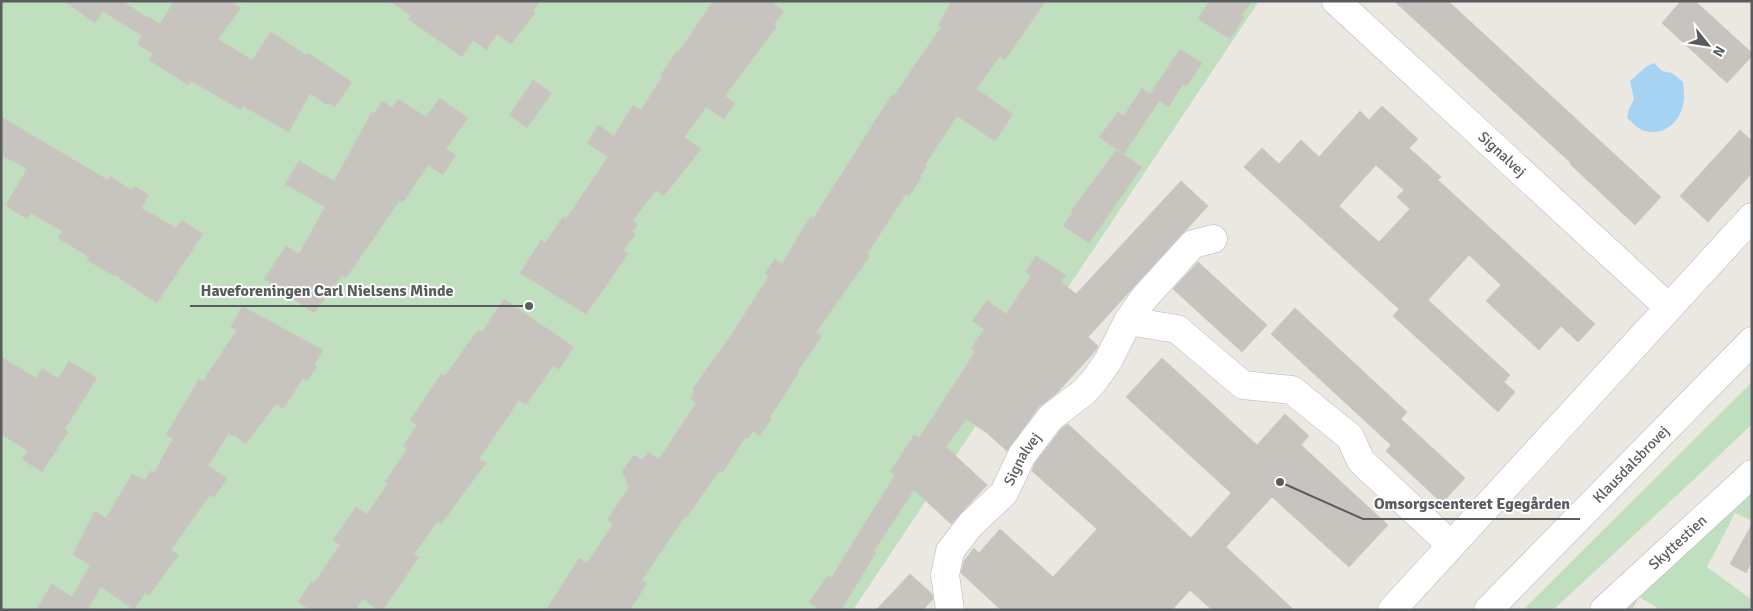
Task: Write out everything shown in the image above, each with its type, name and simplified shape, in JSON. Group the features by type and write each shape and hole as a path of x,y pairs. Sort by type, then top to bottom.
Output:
{"street":[{"name":"Signalvej","path":"1336,1 1668,307"},
{"path":"1392,610 1752,217"},
{"name":"Signalvej","path":"950,610 945,575 950,551 971,524 1004,493 1022,456 1051,417 1084,392 1094,381 1108,361 1128,321 1144,298 1193,244 1213,239"},
{"path":"1128,321 1177,329 1243,384 1292,390 1350,437 1361,461 1451,545"},
{"name":"Klausdalsbrovej","path":"1488,610 1752,340"},
{"name":"Skyttestien","path":"1604,610 1752,474"}],"green space":[{"path":"1,1 1259,1 853,610 1,610"},
{"path":"1752,382 1752,424 1553,610 1523,610"},
{"path":"1752,491 1752,521 1735,513 1707,567 1752,600 1752,610 1661,610 1639,597 1632,610 1619,610"}],"water":[{"path":"1654,63 1662,71 1672,73 1683,82 1684,103 1679,115 1671,125 1661,131 1649,132 1640,129 1627,118 1634,99 1630,81"}],"building":[{"path":"64,1 122,1 160,24 174,1 230,1 241,8 218,39 252,60 271,32 306,55 308,53 352,82 335,107 328,103 327,105 310,93 289,132 243,106 241,110 191,81 188,85 149,60 153,54 137,44 142,36 103,11 95,23"},
{"path":"390,1 540,1 533,11 535,13 511,44 497,34 486,50 473,40 462,57 408,19 411,16"},
{"path":"713,1 770,1 784,11 774,24 777,26 725,96 735,103 724,119 706,107 684,137 701,149 664,196 656,190 632,221 638,224 632,232 635,235 623,251 628,254 586,314 520,273 541,240 545,243 563,217 566,219 608,157 587,143 598,125 614,136 633,105 641,110 662,77 660,76 677,51 679,52"},
{"path":"952,1 1046,1 1005,60 1000,56 976,89 1013,114 995,141 957,116 925,165 927,166 921,178 909,196 906,194 867,254 870,256 816,332 822,336 798,371 770,417 772,418 760,436 753,431 748,439 745,438 722,473 719,471 687,517 685,516 642,580 647,583 630,610 546,610 579,558 587,563 613,524 607,520 629,487 622,472 634,455 642,460 648,452 659,459 696,403 690,399 694,392 692,390 731,335 769,276 765,274 775,259 782,264 810,217 813,219 892,95 894,96 941,27 938,25"},
{"path":"1209,1 1252,1 1241,16 1244,17 1230,39 1198,19"},
{"path":"1394,1 1448,1 1661,197 1635,225 1571,163"},
{"path":"1681,1 1695,1 1752,53 1752,56 1727,83 1662,23"},
{"path":"1180,49 1202,63 1186,87 1183,84 1169,107 1159,101 1124,154 1099,137 1118,112 1124,116 1142,88 1150,94"},
{"path":"533,80 552,93 527,128 509,115"},
{"path":"440,98 468,118 446,149 456,155 443,175 428,165 403,202 400,200 346,278 342,275 314,313 264,279 286,246 299,254 325,207 285,184 299,161 334,181 372,112 374,114 382,101 392,108 398,99 426,117"},
{"path":"1382,106 1418,139 1409,148 1441,177 1438,180 1595,324 1578,342 1561,326 1539,350 1486,301 1501,285 1469,255 1428,300 1510,375 1504,382 1515,392 1498,412 1393,316 1399,309 1244,167 1262,148 1279,164 1301,140 1319,157 1360,111 1369,120","holes":["1376,165 1404,190 1397,197 1410,209 1379,242 1339,206"]},
{"path":"1,117 108,180 110,176 131,190 134,186 149,195 141,208 176,228 182,220 203,234 157,303 115,275 87,260 89,257 58,238 62,231 31,213 27,219 8,207 6,204 27,169 1,155"},
{"path":"1740,130 1752,141 1752,173 1708,222 1680,196"},
{"path":"1116,150 1142,167 1089,243 1063,226 1073,212 1071,211"},
{"path":"1181,181 1208,206 1088,337 1098,346 1096,350 1056,394 1039,407 1007,451 987,433 966,419 946,447 987,485 951,524 914,490 874,551 876,553 841,610 820,610 809,602 828,576 831,578 895,475 890,472 914,435 919,438 975,352 971,349 984,329 972,321 987,300 1006,314 1031,276 1025,272 1036,256 1066,275 1061,282 1076,294"},
{"path":"1198,262 1267,325 1242,352 1173,289"},
{"path":"504,299 574,347 559,369 553,366 526,405 519,400 479,459 486,463 441,524 438,521 414,554 419,557 383,610 378,610 363,599 355,610 310,610 298,602 311,582 314,583 340,545 333,540 356,507 367,514 388,484 385,482 407,449 403,446 417,425 410,420 441,374 445,376 478,330 482,332"},
{"path":"242,306 323,350 314,364 317,366 307,381 303,378 283,409 276,404 246,444 229,433 208,466 227,478 214,497 210,495 171,550 179,555 149,595 145,593 134,610 101,587 89,607 94,610 36,610 52,584 72,597 90,565 73,555 95,511 106,518 132,474 145,480 150,471 154,473 173,439 166,435 199,379 203,381 237,330 231,327"},
{"path":"1295,308 1407,412 1401,419 1465,478 1442,503 1386,451 1391,445 1271,334"},
{"path":"1,357 36,378 42,368 58,379 69,361 97,378 65,429 68,432 42,472 22,459 28,451 1,434"},
{"path":"1162,358 1257,445 1285,414 1309,436 1301,445 1388,525 1349,567 1272,497 1226,547 1294,610 1212,610 1190,590 1172,610 1001,610 961,573 964,561 974,548 979,553 1000,529 1053,577 1097,529 1032,471 1035,463 1062,428 1068,424 1191,538 1231,493 1126,397"},
{"path":"1752,524 1752,561 1746,573 1730,564"},
{"path":"910,574 932,594 933,599 923,610 876,610"}],"place":[{"name":"Haveforeningen Carl Nielsens Minde","path":"529,306"},
{"name":"Omsorgscenteret Egegården","path":"1280,482"}]}
